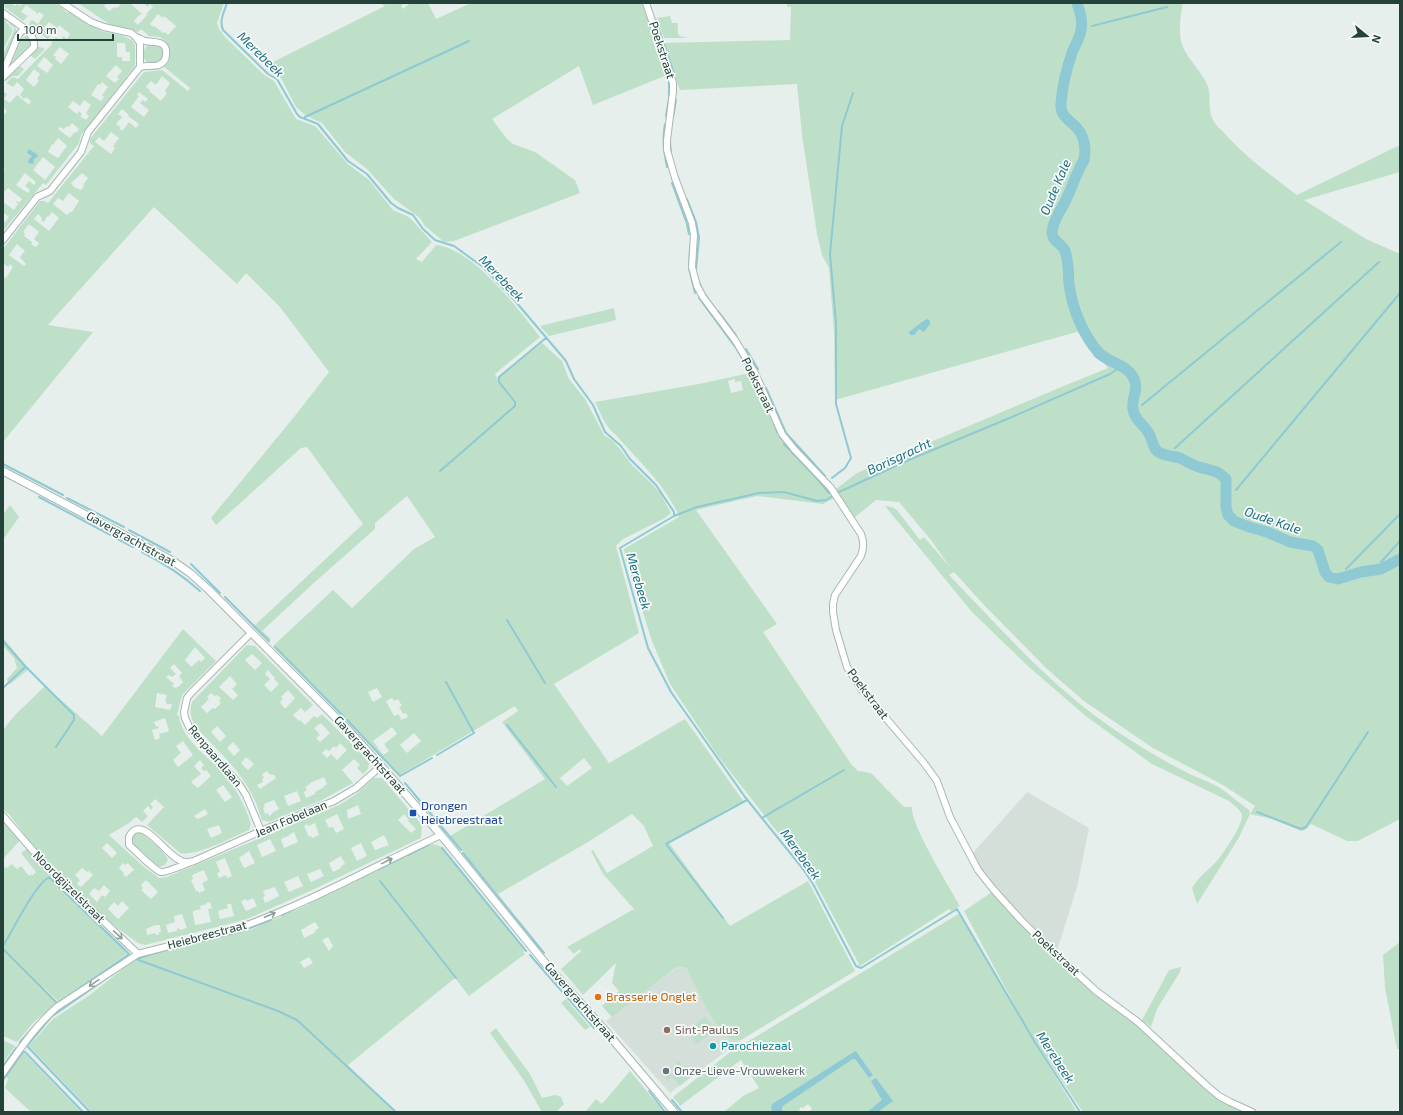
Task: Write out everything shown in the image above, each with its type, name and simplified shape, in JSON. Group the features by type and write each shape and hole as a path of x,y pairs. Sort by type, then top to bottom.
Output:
{"street":[{"path":"62,3 91,22 104,27 131,33 148,42 159,42 164,46 166,55 164,61 160,65 140,67"},
{"path":"73,3 75,12"},
{"name":"Poekstraat","path":"646,3 673,83 667,150 675,178 692,223 694,235 692,267 695,280 703,297 735,340 755,373 782,434 834,492 861,534 864,542 864,549 861,556 836,595 833,604 836,630 847,667 862,690 924,763 937,781 950,816 978,870 1021,920 1096,991 1138,1022 1219,1096 1252,1112"},
{"path":"3,13 24,28 32,36 35,42 34,47 3,77"},
{"path":"3,72 18,36 24,28"},
{"path":"3,240 37,197 50,191 81,152 88,132 140,67 140,43 136,37"},
{"name":"Gavergrachtstraat","path":"3,471 183,568 209,590 382,766 441,835 541,958 674,1112"},
{"name":"Renpaardlaan","path":"252,633 191,693 187,698 184,712 190,729 239,784 246,795 261,831"},
{"name":"Jean Fobelaan","path":"194,861 184,862 176,858 143,830 134,830 129,837 130,845 159,872 170,870 194,861 334,801 356,788 382,766"},
{"name":"Noordgijzelstraat","path":"3,816 49,869 138,954"},
{"name":"Heiebreestraat","path":"3,1073 27,1040 48,1015 57,1007 138,954 248,924 314,896 441,835"}],"shaded area":[{"path":"1027,792 1089,828 1077,887 1057,951 1005,897 979,866 972,854"},
{"name":"Sint-Paulus","path":"679,966 687,969 736,1041 741,1040 670,1093 606,1021"}],"green space":[{"path":"3,3 11,3 15,6 17,4 20,6 22,3 55,3 68,13 69,12 101,31 123,36 132,40 135,45 135,66 81,135 79,143 46,185 43,183 3,231 3,224 9,217 3,212 3,202 14,210 18,204 16,202 17,201 19,203 22,199 8,188 3,193 3,171 5,169 3,167 3,116 7,111 3,107 3,91 7,94 4,99 10,103 17,95 29,105 31,101 26,97 24,99 20,95 24,89 17,82 13,87 6,83 13,77 18,79 52,44 51,43 56,37 61,41 63,36 67,39 70,34 59,25 57,28 49,22 44,28 52,34 48,39 28,25 32,20 38,24 44,15 39,12 38,14 26,5 21,12 28,16 23,21 3,6","holes":["117,43 125,43 126,52 130,52 130,61 122,61 122,57 117,57","60,47 69,54 61,64 55,59 56,57 53,55","44,57 53,65 47,73 37,66","116,65 122,71 117,77 119,79 115,83 106,76","34,69 40,74 37,79 39,81 34,87 26,80","102,82 108,87 102,95 104,97 101,101 91,95 98,84 100,85","84,100 91,105 86,113 89,116 86,120 80,116 82,114 79,111 77,114 68,107 73,101 80,106","72,123 79,129 70,138 58,129 60,127 64,129 67,126 69,127","58,138 67,146 58,158 48,152 52,144 53,145","43,157 55,167 45,180 33,170","25,173 36,182 34,185 29,181 25,186 30,190 28,193 16,185"]},
{"path":"78,3 104,3 106,4 104,6 109,11 115,7 117,8 122,3 132,3 131,4 142,14 139,15 134,21 138,25 153,7 150,4 148,7 143,3 224,3 217,23 219,29 225,37 263,74 274,81 296,119 315,126 348,164 369,180 393,210 407,216 412,220 432,242 416,259 422,262 436,245 450,249 465,257 480,268 494,282 520,311 540,337 495,374 497,378 542,343 562,361 569,379 585,399 604,435 613,441 632,465 661,494 671,513 665,518 623,539 616,546 639,633 554,684 609,763 685,719 744,802 729,808 669,843 730,926 808,881 855,971 737,1041 732,1040 719,1028 706,1008 687,969 684,967 674,969 612,1017 602,1006 619,991 612,983 616,963 583,995 561,969 581,951 580,949 574,954 567,947 634,909 603,874 591,851 593,850 607,873 653,846 644,826 632,814 588,842 498,894 450,836 545,779 502,722 518,711 515,706 400,775 325,697 273,646 333,590 352,608 414,549 435,537 407,496 375,523 375,529 262,631 271,639 268,642 253,627 363,524 307,447 301,448 216,525 211,518 329,372 280,307 246,273 237,284 154,207 48,325 93,332 3,442 3,277 6,278 13,267 10,264 8,267 3,263 3,249 40,201 45,201 48,203 94,146 90,143 90,139 144,72 162,70 188,91 190,88 163,66 169,52 168,43 160,37 149,36 141,29 138,32 109,24","holes":["158,14 163,18 164,16 176,26 168,35 154,26 153,27 150,24","162,76 170,83 165,91 167,93 161,101 146,87 151,81 156,85","139,92 148,99 145,102 143,100 140,103 149,110 144,117 131,107 139,96 137,95","122,109 129,115 128,116 139,124 136,128 129,122 123,130 121,130 116,124 122,117 118,114","111,132 119,138 113,146 115,148 111,154 95,142 99,137 104,141","82,173 88,178 81,190 74,187 71,183","69,193 79,201 72,212 67,215 53,204 58,198 63,201","52,212 59,218 49,231 34,219 38,214 44,222 47,216 48,217","29,224 39,232 34,239 39,243 36,247 24,236 25,234 23,232","17,244 25,251 20,257 26,264 24,266 9,255","377,688 382,697 373,702 368,692","392,698 394,701 398,699 402,706 399,707 403,714 406,713 408,717 401,720 399,714 394,716 386,701","392,727 397,734 384,744 389,751 383,755 373,741","414,733 421,741 407,753 400,745","584,758 592,768 567,786 560,778"]},
{"path":"380,3 404,3 401,6 403,9 410,3 428,3 436,19 471,3 642,3 667,75 593,105 579,66 492,119 507,139 513,144 535,152 575,180 580,193 454,241 444,242 425,226 420,218 394,199 367,169 345,152 322,123 305,115 296,107 281,78 269,68 269,64 385,6"},
{"path":"787,3 1183,3 1180,21 1182,46 1207,84 1210,111 1214,122 1252,160 1297,195 1400,145 1400,172 1304,200 1366,239 1400,254 1400,819 1358,841 1347,841 1311,824 1305,830 1301,831 1272,819 1250,814 1238,839 1197,904 1192,888 1194,884 1215,863 1232,839 1242,819 1242,815 1238,809 1229,801 1152,764 1087,717 1030,668 972,612 885,506 892,507 897,510 920,540 924,537 950,567 931,540 899,502 876,500 854,518 836,489 857,473 1108,368 1102,360 1094,357 1080,331 835,400 834,333 829,268 822,255 817,234 802,135 797,84 680,90 662,43 790,40 791,7 787,7","holes":["954,572 1047,669 1084,701 1153,748 1223,785 1255,806 1250,814 1249,810 1217,786 1188,773 1144,749 1097,717 1074,699 1030,659 949,575"]},
{"path":"670,16 672,23 678,23 678,34 688,38 664,38 657,18"},
{"path":"3,17 7,20 6,22 13,30 3,50 4,30"},
{"path":"10,22 15,27 17,33 3,64 3,54 14,31 14,28 9,24"},
{"path":"26,36 31,40 31,45 10,66 21,39"},
{"path":"153,44 160,47 163,54 160,61 153,64 146,61 143,54 146,47"},
{"path":"37,46 45,49 35,59 30,55"},
{"path":"19,66 24,69 18,76 13,76 6,81 4,80"},
{"path":"614,308 616,320 549,336 540,326"},
{"path":"750,373 781,437 824,484 834,498 823,504 757,496 696,510 777,624 763,632 851,764 858,771 871,773 904,807 912,807 917,827 960,906 951,911 949,909 860,966 813,878 718,756 670,684 652,641 625,556 624,549 679,517 674,506 660,485 609,428 595,402 699,384","holes":["735,379 735,382 741,381 743,390 731,393 728,381"]},
{"path":"10,505 19,517 3,540 3,513"},
{"path":"183,629 216,661 182,695 177,715 179,716 181,725 190,740 217,766 232,785 243,803 251,824 249,830 214,846 195,852 180,853 147,825 164,807 155,799 150,804 153,807 151,810 148,806 143,811 148,816 142,822 136,817 109,835 144,867 159,878 167,877 339,805 355,795 374,778 382,778 422,825 421,838 245,920 145,945 138,943 116,927 47,865 9,814 3,810 3,730 15,715 45,686 102,736","holes":["195,647 205,658 201,662 199,660 191,667 185,660","174,664 182,673 179,676 183,682 175,688 172,686 174,684 166,677 169,675 172,677 176,674 170,668","157,693 167,695 165,701 167,702 166,704 172,704 170,710 155,707","165,718 169,731 159,734 160,738 155,740 152,730 159,728 158,726 156,727 154,722","183,741 193,755 178,767 173,760 181,753 176,746","200,760 204,765 201,768 204,771 206,770 211,776 198,788 191,782 201,774 194,766","223,785 232,797 225,802 216,790","358,805 361,814 348,819 347,810","205,809 208,814 198,819 194,816","337,814 344,829 336,833 333,827 329,828 325,820","404,814 409,820 408,821 416,829 411,833 398,820","315,823 319,835 312,838 311,836 309,837 304,826","219,825 222,833 211,838 207,829","294,832 298,842 284,848 281,839","384,835 389,845 375,850 371,842","270,839 276,851 262,857 257,845","107,843 117,853 112,858 102,848","361,843 367,856 357,861 351,848","249,851 255,863 244,868 239,858","341,856 345,864 341,866 341,868 333,872 329,863","225,858 232,876 227,878 226,875 219,878 217,873 220,872 216,862","123,863 125,865 128,863 134,870 126,877 119,868","82,868 87,872 89,871 93,875 81,887 77,884 80,880 75,875","320,869 324,876 311,882 307,874","204,870 208,880 202,883 205,890 199,893 196,891 191,880 193,879 192,875","298,876 303,886 289,892 284,882","146,880 158,892 151,899 141,890 143,888 141,885","104,885 110,891 105,897 102,895 97,902 89,894 94,888 99,891","275,887 279,896 265,903 263,891","253,898 257,906 246,911 241,901 246,899 247,901","122,901 129,908 118,919 108,909 114,902 118,906","210,902 212,908 208,909 211,922 195,925 193,911 201,909 200,906","227,904 231,904 234,916 220,919 218,911 228,908","182,914 187,928 180,930 179,928 177,931 168,933 166,925 175,922 174,916","155,925 160,925 161,932 158,933 159,935 156,935 155,933 147,935 146,929"]},
{"path":"3,638 29,669 10,684 8,683 7,679 17,668 14,658 3,646"},
{"path":"247,645 255,646 313,705 305,712 301,708 293,715 305,725 314,716 317,718 322,714 369,762 368,769 363,774 357,768 360,765 354,759 342,770 353,783 320,801 269,822 262,820 257,805 242,778 228,760 196,728 191,715 192,702","holes":["252,654 262,663 255,670 245,660","268,670 279,684 271,692 264,685 270,679 265,674","230,676 237,684 232,689 238,695 233,700 219,687","288,690 295,698 286,708 284,708 280,702 283,699 281,697","211,693 221,698 219,701 221,703 215,709 213,708 207,713 201,707 209,699 207,697","321,723 330,733 320,742 316,738 320,735 314,728","217,726 226,736 220,742 211,732","233,742 240,750 234,756 227,748","340,743 347,750 337,760 331,754 327,758 322,753 326,749 329,751 334,746 336,748","246,757 254,764 248,770 241,763","267,771 276,778 260,789 257,785 263,782 262,779 264,778 262,774","324,777 327,784 315,792 315,794 306,798 304,792 307,790 305,787 310,783","297,791 301,801 288,806 284,796","274,800 279,809 269,816 268,813 265,814 263,808 265,807 264,804"]},
{"path":"3,822 20,840 3,859"},
{"path":"137,832 149,839 159,848 168,860 165,865 159,867 155,866 134,846 132,838"},
{"path":"432,844 440,846 524,950 523,952 525,954 469,996 455,978 348,1065 396,1112 92,1112 29,1046 53,1019 90,995 135,959 167,949 250,930 309,904 308,901 404,855","holes":["315,922 319,928 315,930 316,932 304,938 301,930","328,937 333,946 329,951 322,940","309,957 313,963 304,968 300,962"]},
{"path":"28,848 47,871 49,876 126,949 126,954 59,1002 41,985 57,1003 34,1022 17,1042 3,1036 3,947 13,930 3,945 3,867 7,868 12,864 17,869 21,866 29,876 31,874 32,876 36,872 21,853"},
{"path":"992,892 1034,939 1092,991 1139,1025 1199,1082 1247,1112 1083,1112 1029,1032 964,911"},
{"path":"960,913 1017,1013 1077,1112 878,1112 891,1102 882,1098 882,1101 867,1112 810,1112 809,1111 812,1109 808,1104 803,1108 800,1107 798,1112 783,1112 783,1106 853,1059 855,1059 869,1078 873,1075 856,1051 772,1104 772,1112 724,1112 743,1096 759,1088 741,1060 680,1106 673,1097 729,1053"},
{"path":"1400,942 1400,1049 1397,1049 1385,988 1383,955"},
{"path":"1181,967 1180,972 1157,1009 1151,1027 1142,1020 1169,970"},
{"path":"566,999 590,1027 585,1030 561,1003"},
{"path":"706,1016 714,1030 697,1044 687,1031"},
{"path":"496,1028 530,1074 542,1098 555,1095 561,1097 564,1104 556,1112 542,1112 523,1079 490,1033"},
{"path":"3,1040 15,1046 3,1063"},
{"path":"22,1053 25,1054 81,1112 31,1112 5,1088 8,1079 5,1076"},
{"path":"678,1060 683,1067 686,1065 693,1075 680,1086 672,1077 667,1081 664,1077 670,1072 672,1075 677,1072 679,1074 682,1072 676,1062"},
{"path":"630,1071 664,1112 585,1112 596,1099 602,1104"}],"water":[{"path":"29,149 38,155 33,160 33,164 28,163 32,156 27,153"},
{"path":"927,319 930,321 930,324 924,332 919,329 915,335 910,335 909,332"},
{"path":"855,1051 873,1075 869,1078 855,1059 853,1059 783,1106 783,1112 772,1112 772,1104"},
{"path":"876,1078 893,1101 878,1112 867,1112 882,1100 871,1081"}],"waterway":[{"name":"Merebeek","path":"227,3 223,13 223,30 268,74 277,79 297,114 300,117 318,124 348,161 367,174 391,203 413,215 423,229 435,240 454,246 483,267 516,302 566,361 574,379 593,405 605,432 621,446 630,459 656,485 674,512 674,516 620,548 648,648 671,692 745,797 803,869 813,884 856,966 861,968 957,909 1036,1044 1080,1112"},
{"name":"Borisgracht","path":"1077,3 1081,16 1082,27 1065,77 1061,108 1066,118 1082,135 1085,147 1085,156 1055,220 1052,235 1065,251 1068,263 1070,293 1083,330 1099,353 1122,366 1133,377 1136,385 1133,405 1134,413 1146,429 1157,451 1159,453 1180,458 1196,466 1216,472 1226,479 1226,507 1228,515 1234,521 1267,532 1290,542 1313,546 1318,550 1325,572 1329,577 1338,579 1361,572 1381,569 1400,559"},
{"path":"1092,26 1167,7"},
{"path":"656,20 662,38"},
{"path":"305,117 469,41"},
{"path":"664,44 674,74"},
{"path":"666,116 669,99 669,80"},
{"path":"832,478 845,468 851,458 836,404 836,323 830,254 842,126 853,93"},
{"path":"673,117 676,100"},
{"path":"665,124 664,146 667,167"},
{"path":"670,141 671,154"},
{"path":"672,183 687,224 689,234"},
{"path":"687,199 696,222 699,238 696,270"},
{"path":"1142,405 1341,242"},
{"path":"690,247 689,268 695,293"},
{"path":"1175,448 1379,262"},
{"path":"699,282 713,306"},
{"path":"1236,490 1400,293"},
{"path":"699,298 736,348 748,368"},
{"path":"718,311 736,335"},
{"path":"440,471 515,406 515,402 499,382 499,377 546,338"},
{"path":"746,349 758,369"},
{"name":"Borisgracht","path":"674,516 697,507 759,493 784,492 817,501 826,500 839,492 911,459 1110,374 1122,366"},
{"path":"766,388 786,433 825,476"},
{"path":"774,424 777,432"},
{"path":"784,444 829,493"},
{"path":"3,464 63,495"},
{"path":"39,497 133,547"},
{"path":"67,498 124,527"},
{"path":"1346,569 1400,514"},
{"path":"129,530 170,552"},
{"path":"1381,562 1400,541"},
{"path":"142,552 158,560 200,591"},
{"path":"191,564 220,593"},
{"path":"225,597 269,641"},
{"path":"507,620 545,683"},
{"path":"3,641 25,666 74,715 74,720 56,747"},
{"path":"275,647 344,717"},
{"path":"3,688 25,667"},
{"path":"437,755 474,733 446,682"},
{"path":"347,720 400,776 432,758"},
{"path":"507,725 556,787"},
{"path":"1257,812 1301,829 1306,827 1368,732"},
{"path":"762,818 844,770"},
{"path":"405,783 461,850"},
{"path":"723,918 666,844 747,800"},
{"path":"408,855 428,845"},
{"path":"442,848 526,951"},
{"path":"463,853 544,953"},
{"path":"379,869 403,857"},
{"path":"353,881 368,874"},
{"path":"3,946 30,899 43,882 49,877 129,954 55,1005"},
{"path":"380,881 456,978"},
{"path":"282,915 294,909"},
{"path":"172,948 239,932 271,920"},
{"path":"3,949 57,1003"},
{"path":"136,959 168,949"},
{"path":"530,955 594,1028"},
{"path":"136,959 278,1011 297,1020 396,1112"},
{"path":"90,1112 27,1046 51,1017 120,969"},
{"path":"20,1042 31,1030"},
{"path":"3,1066 16,1048"},
{"path":"3,1080 23,1052 25,1052 83,1112"},
{"path":"649,1091 665,1112"},
{"path":"672,1100 682,1112"}],"place":[{"name":"Drongen Heiebreestraat","path":"413,813"},
{"name":"Brasserie Onglet","path":"598,997"},
{"name":"Sint-Paulus","path":"667,1030"},
{"name":"Parochiezaal","path":"713,1046"},
{"name":"Onze-Lieve-Vrouwekerk","path":"666,1071"}],"water label":[{"name":"Oude Kale","path":"1055,187"},
{"name":"Oude Kale","path":"1273,520"}]}
